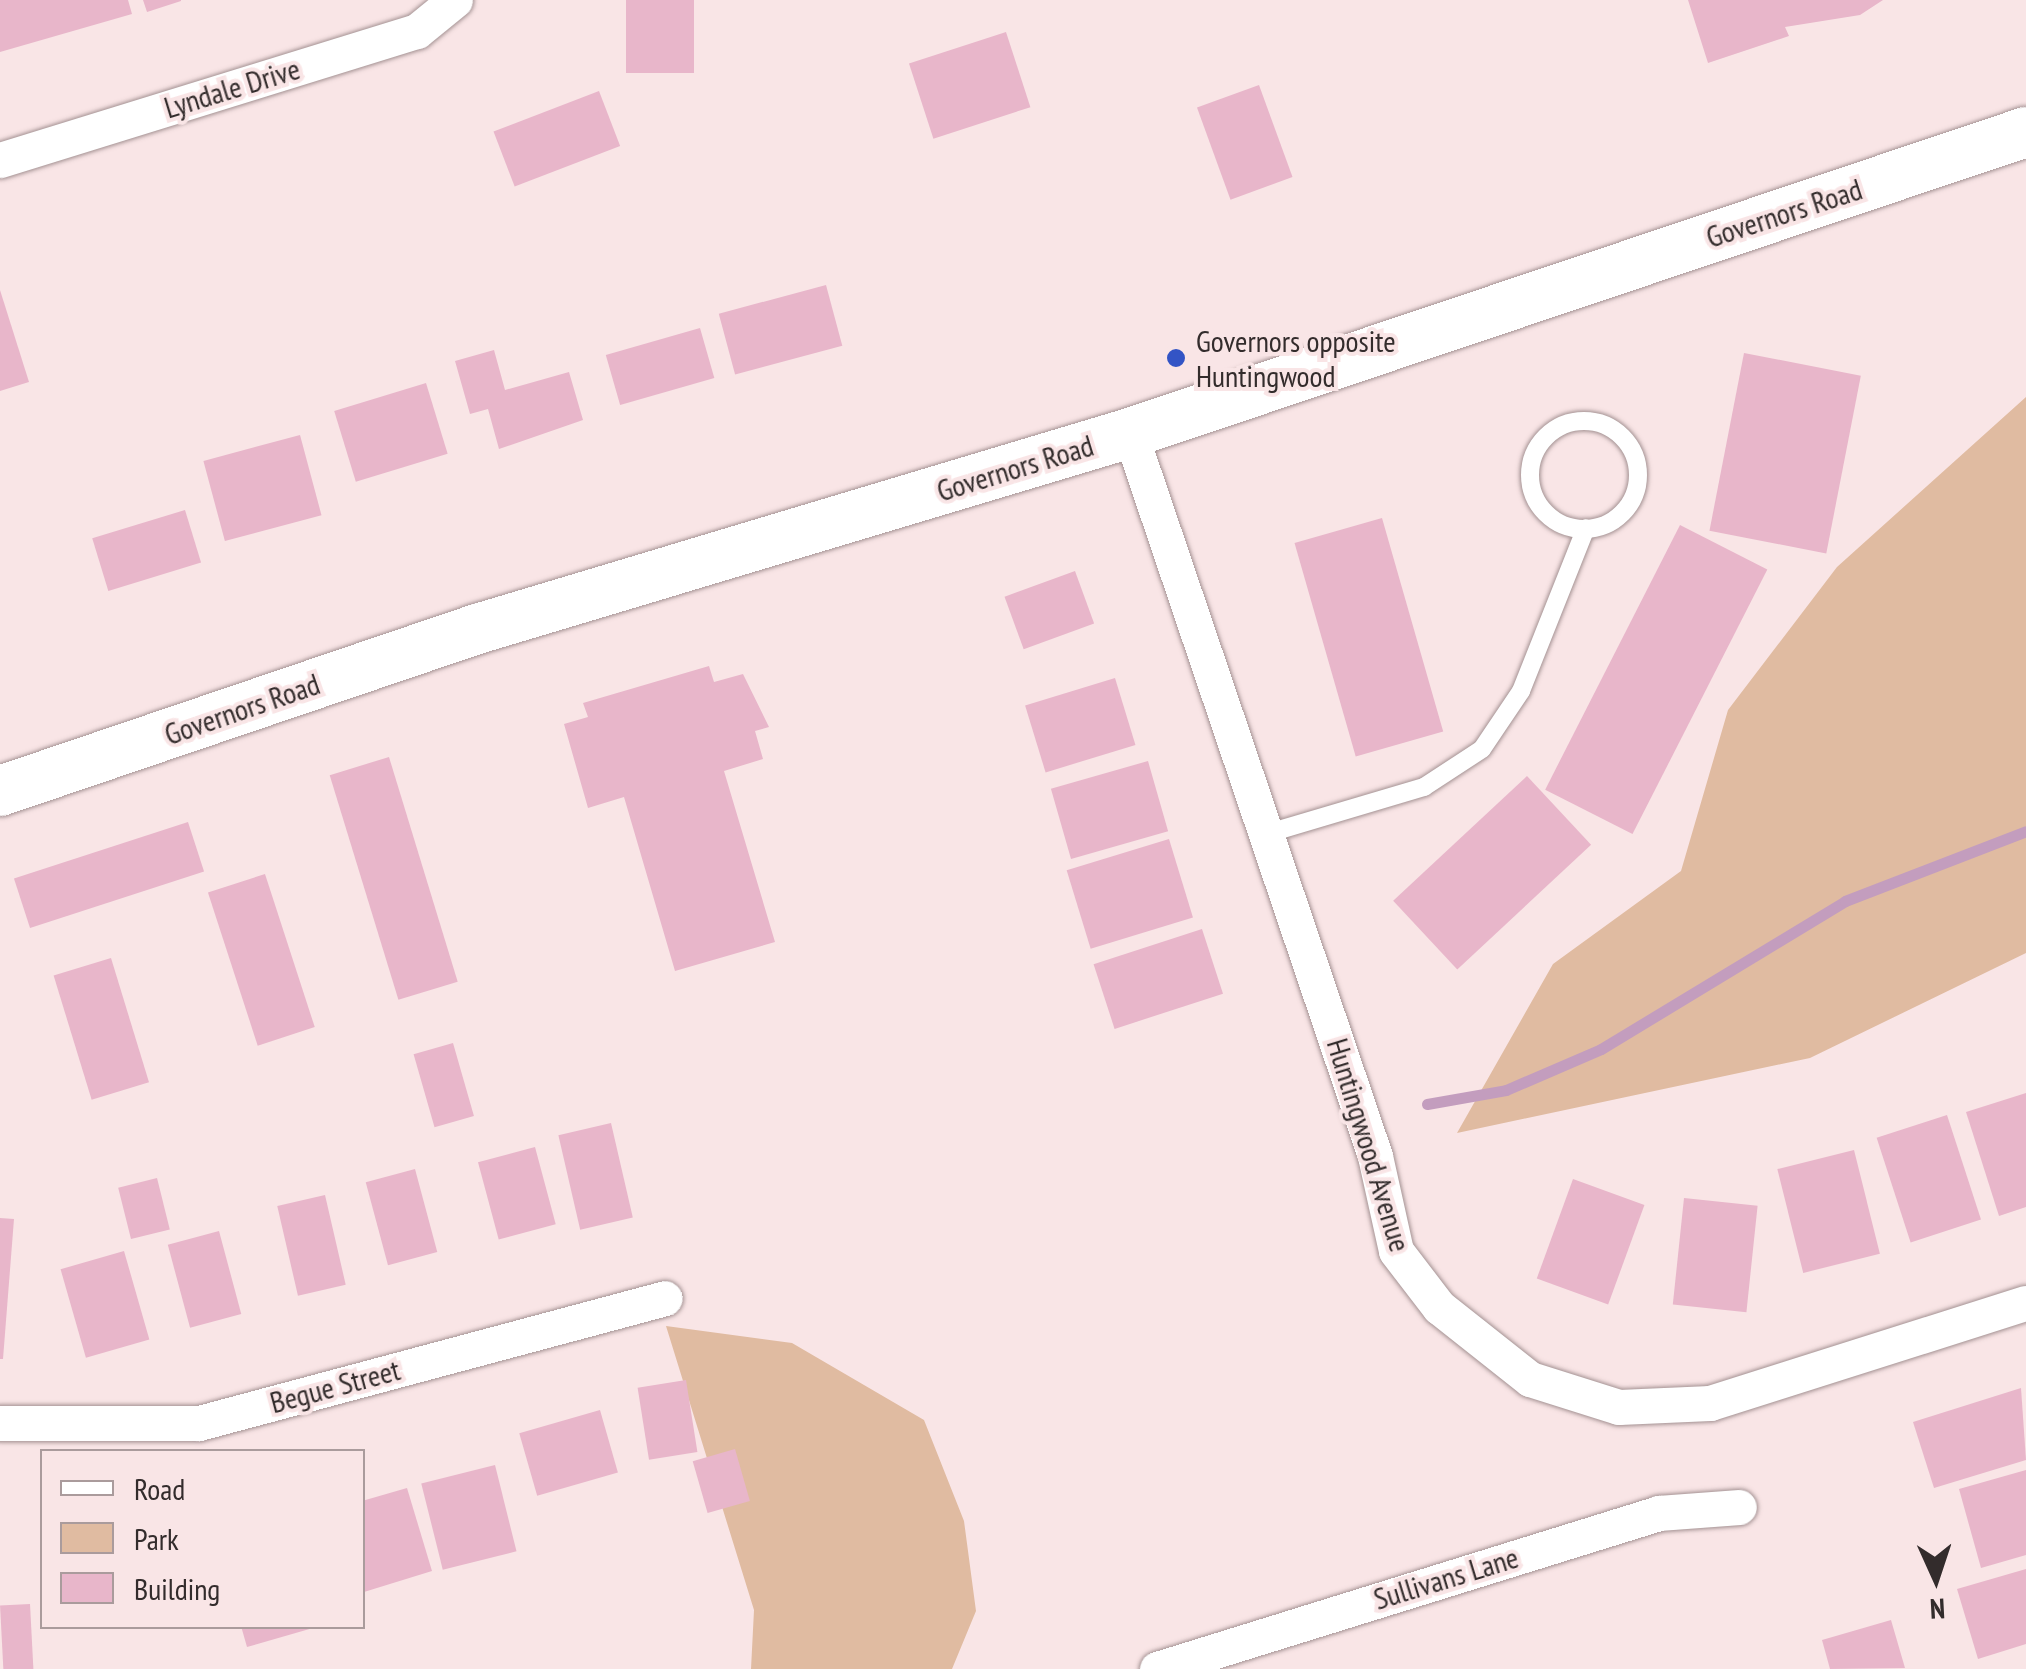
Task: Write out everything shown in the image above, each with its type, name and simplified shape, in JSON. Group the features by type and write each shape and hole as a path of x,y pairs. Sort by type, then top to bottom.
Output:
{"main road":[{"name":"Governors Road","path":"0,791 478,629 1130,433 2026,132"}],"street":[{"name":"Lyndale Drive","path":"0,160 417,30 455,0"},
{"name":"Huntingwood Avenue","path":"1130,433 1270,833 1375,1156 1396,1251 1439,1307 1530,1379 1619,1407 1710,1404 2026,1302"},
{"name":"Begue Street","path":"0,1422 199,1423 664,1298"},
{"name":"Sullivans Lane","path":"1157,1669 1659,1513 1740,1508"}],"lane":[{"path":"1270,833 1424,787 1482,748 1521,691 1586,528 1624,512 1638,473 1621,436 1583,421 1545,438 1530,476 1547,514 1586,528"}],"green space":[{"path":"2026,397 2026,953 1810,1058 1457,1133 1553,964 1681,871 1728,710 1837,567"},
{"path":"666,1326 792,1343 924,1420 964,1521 976,1611 952,1669 751,1669 754,1610"}],"building":[{"path":"0,0 128,0 132,14 0,52"},
{"path":"143,0 181,0 181,1 147,12"},
{"path":"626,0 694,0 694,73 626,73"},
{"path":"1688,0 1883,0 1860,15 1785,27 1789,36 1708,63"},
{"path":"1006,32 1030,107 933,139 909,64"},
{"path":"1259,85 1293,177 1230,200 1197,108"},
{"path":"599,91 620,146 515,187 494,131"},
{"path":"826,285 842,346 735,375 719,314"},
{"path":"0,290 29,382 0,391"},
{"path":"700,328 714,378 620,405 606,355"},
{"path":"494,350 505,390 569,372 583,420 499,449 488,409 470,414 455,361"},
{"path":"1744,353 1861,376 1826,553 1709,531"},
{"path":"426,383 448,454 356,482 334,411"},
{"path":"300,435 321,515 225,541 203,461"},
{"path":"185,510 201,563 108,591 92,538"},
{"path":"1382,518 1443,731 1356,756 1295,543"},
{"path":"1680,525 1767,569 1632,834 1545,790"},
{"path":"1075,571 1094,624 1024,649 1005,597"},
{"path":"709,666 714,682 743,674 769,727 755,731 763,759 724,771 775,942 675,971 624,797 588,808 564,724 588,717 583,703"},
{"path":"1115,678 1135,745 1046,772 1025,705"},
{"path":"389,757 458,982 398,1000 330,775"},
{"path":"1148,761 1168,831 1071,859 1051,789"},
{"path":"1527,776 1591,845 1457,970 1393,901"},
{"path":"188,822 204,871 30,928 14,879"},
{"path":"1169,839 1193,917 1091,949 1067,870"},
{"path":"265,874 315,1027 258,1046 208,893"},
{"path":"1202,929 1223,994 1115,1029 1094,964"},
{"path":"111,958 149,1082 92,1100 54,976"},
{"path":"453,1043 474,1116 435,1127 414,1054"},
{"path":"2026,1093 2026,1207 1999,1216 1966,1112"},
{"path":"1947,1115 1981,1220 1911,1242 1877,1138"},
{"path":"611,1123 633,1218 580,1230 558,1135"},
{"path":"535,1147 556,1224 499,1240 478,1162"},
{"path":"1854,1150 1880,1254 1803,1273 1777,1169"},
{"path":"415,1169 437,1252 388,1265 366,1182"},
{"path":"157,1178 170,1229 131,1239 118,1188"},
{"path":"1573,1179 1644,1205 1608,1305 1537,1279"},
{"path":"325,1195 346,1285 298,1296 277,1206"},
{"path":"1684,1198 1758,1206 1746,1312 1673,1304"},
{"path":"0,1218 14,1219 3,1359 0,1359"},
{"path":"219,1231 241,1314 190,1328 168,1245"},
{"path":"124,1251 149,1339 86,1358 61,1269"},
{"path":"686,1380 697,1452 649,1460 638,1388"},
{"path":"2021,1388 2026,1460 1934,1488 1913,1422"},
{"path":"600,1410 618,1472 537,1496 519,1433"},
{"path":"735,1449 750,1501 708,1513 693,1461"},
{"path":"495,1465 517,1551 443,1570 421,1483"},
{"path":"2026,1470 2026,1555 1981,1568 1959,1489"},
{"path":"407,1488 432,1571 365,1592 365,1500"},
{"path":"2026,1569 2026,1644 1978,1659 1957,1589"},
{"path":"30,1604 33,1669 3,1669 0,1606"},
{"path":"1891,1620 1905,1668 1830,1669 1822,1640"},
{"path":"242,1629 310,1629 247,1647"}],"waterway":[{"path":"1427,1104 1506,1090 1601,1049 1845,901 2026,831"}],"place":[{"name":"Governors opposite Huntingwood","path":"1176,358"}]}
